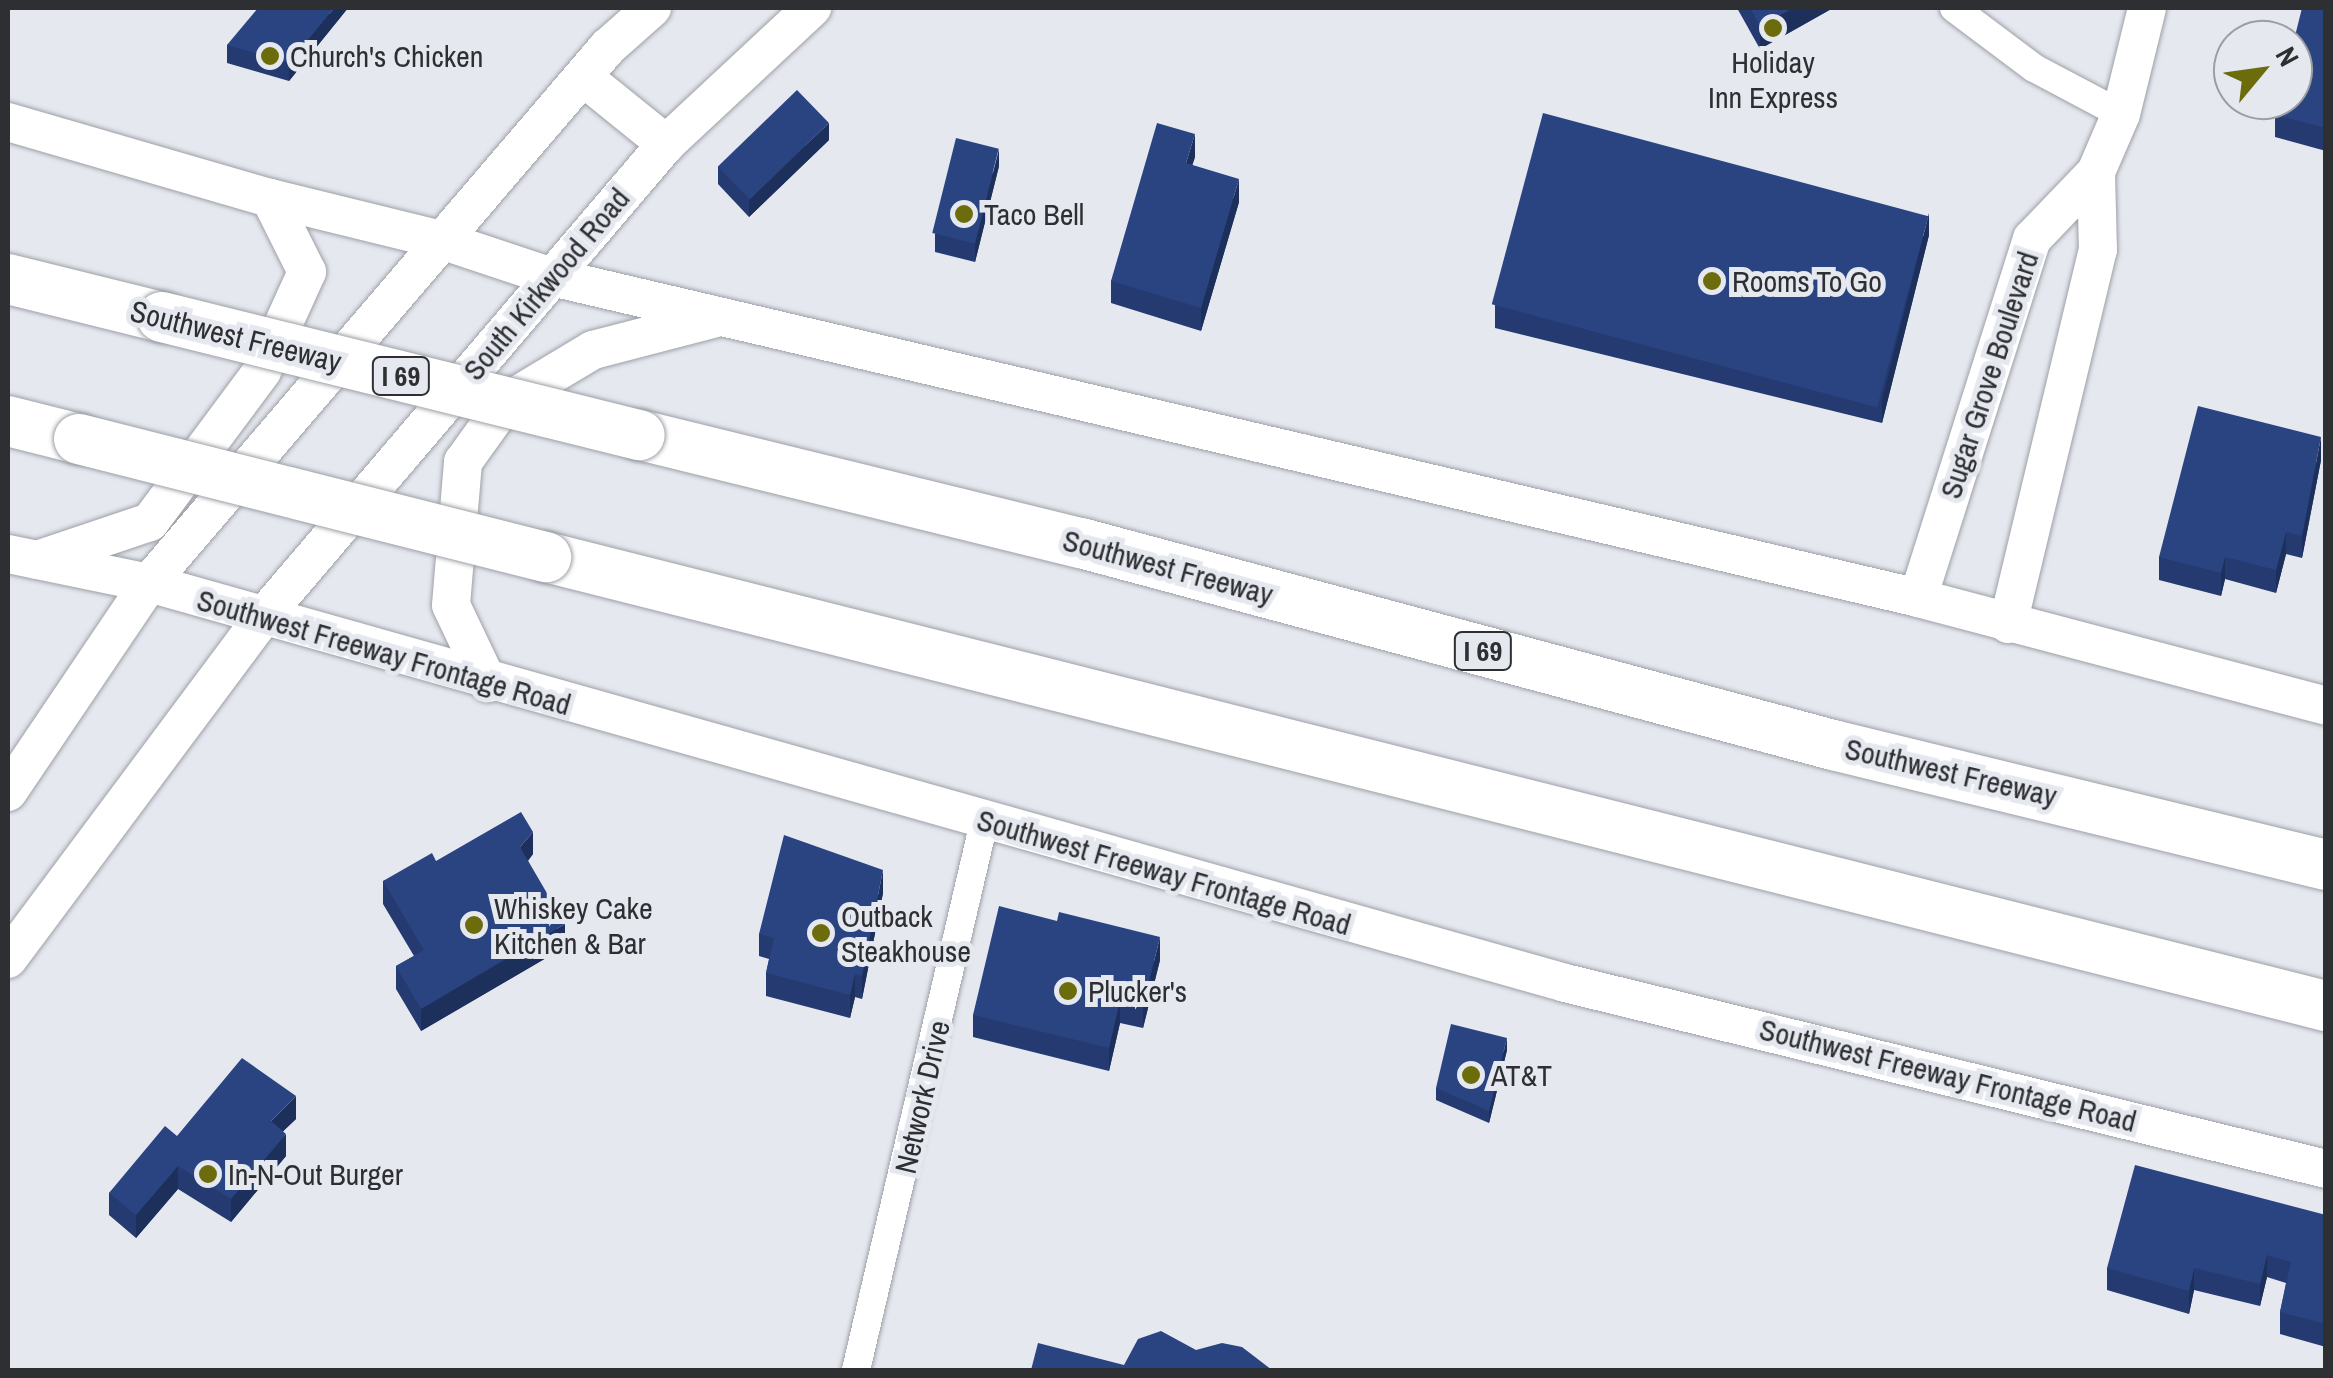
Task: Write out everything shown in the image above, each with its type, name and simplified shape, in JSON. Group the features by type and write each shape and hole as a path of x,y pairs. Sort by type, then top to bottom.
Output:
{"highway":[{"name":"Southwest Freeway","path":"8,280 1080,543 1833,744 2326,865"},
{"path":"8,422 2326,1006"}],"main road":[{"path":"8,792 149,582 582,77 652,8"},
{"name":"South Kirkwood Road","path":"8,959 262,618 666,144 812,8"},
{"name":"Sugar Grove Boulevard","path":"1918,598 2032,239 2096,172 2120,114 2147,8"},
{"path":"582,77 666,144"},
{"path":"8,122 270,198 441,240 552,277 1918,598 2326,706"},
{"name":"Sugar Grove Boulevard","path":"2008,624 2098,250 2096,172"},
{"path":"21,557 150,522 262,371 307,272 270,198"},
{"path":"488,683 451,605 463,462 506,402 593,350 721,318"},
{"name":"Southwest Freeway Frontage Road","path":"21,557 149,582 488,683 1565,983 2326,1170"}],"street":[{"path":"1954,8 2034,68 2120,114"},
{"name":"Network Drive","path":"856,1370 984,822"}],"building":[{"path":"258,8 334,8 289,63 227,45"},
{"path":"1750,8 1793,8 1760,26"},
{"path":"2302,8 2326,8 2326,128 2295,120 2313,120 2313,20 2299,20"},
{"path":"797,90 829,123 750,200 718,166"},
{"name":"Rooms To Go","path":"1543,113 1928,216 1877,408 1492,304"},
{"path":"1157,123 1195,134 1186,163 1239,179 1201,308 1111,281"},
{"name":"Taco Bell","path":"956,138 999,149 975,244 932,233"},
{"path":"2198,406 2321,437 2302,536 2286,532 2276,570 2225,557 2221,573 2159,557"},
{"name":"Whiskey Cake Kitchen & Bar","path":"521,812 533,832 520,847 565,924 421,1009 396,966 424,950 383,881 432,853 436,861"},
{"name":"Outback Steakhouse","path":"784,835 883,870 862,976 855,974 850,995 766,973 774,938 759,934"},
{"name":"Plucker's","path":"999,906 1057,921 1059,912 1160,937 1143,1006 1120,1000 1109,1048 973,1015"},
{"name":"AT&T","path":"1451,1024 1507,1038 1489,1111 1436,1088"},
{"name":"In-N-Out Burger","path":"242,1058 296,1096 271,1121 286,1134 231,1199 178,1166 136,1215 109,1193 165,1126 177,1136"},
{"path":"2135,1165 2326,1215 2326,1324 2280,1312 2291,1262 2267,1255 2260,1284 2194,1268 2189,1291 2107,1268"},
{"path":"1161,1331 1196,1350 1222,1343 1242,1347 1272,1370 1031,1370 1038,1343 1124,1365 1138,1339"}],"place":[{"name":"Holiday Inn Express","path":"1773,28"},
{"name":"Church's Chicken","path":"270,56"},
{"name":"Taco Bell","path":"964,214"},
{"name":"Rooms To Go","path":"1712,281"},
{"name":"Whiskey Cake Kitchen & Bar","path":"474,925"},
{"name":"Outback Steakhouse","path":"821,933"},
{"name":"Plucker's","path":"1068,991"},
{"name":"AT&T","path":"1471,1075"},
{"name":"In-N-Out Burger","path":"208,1174"}]}
